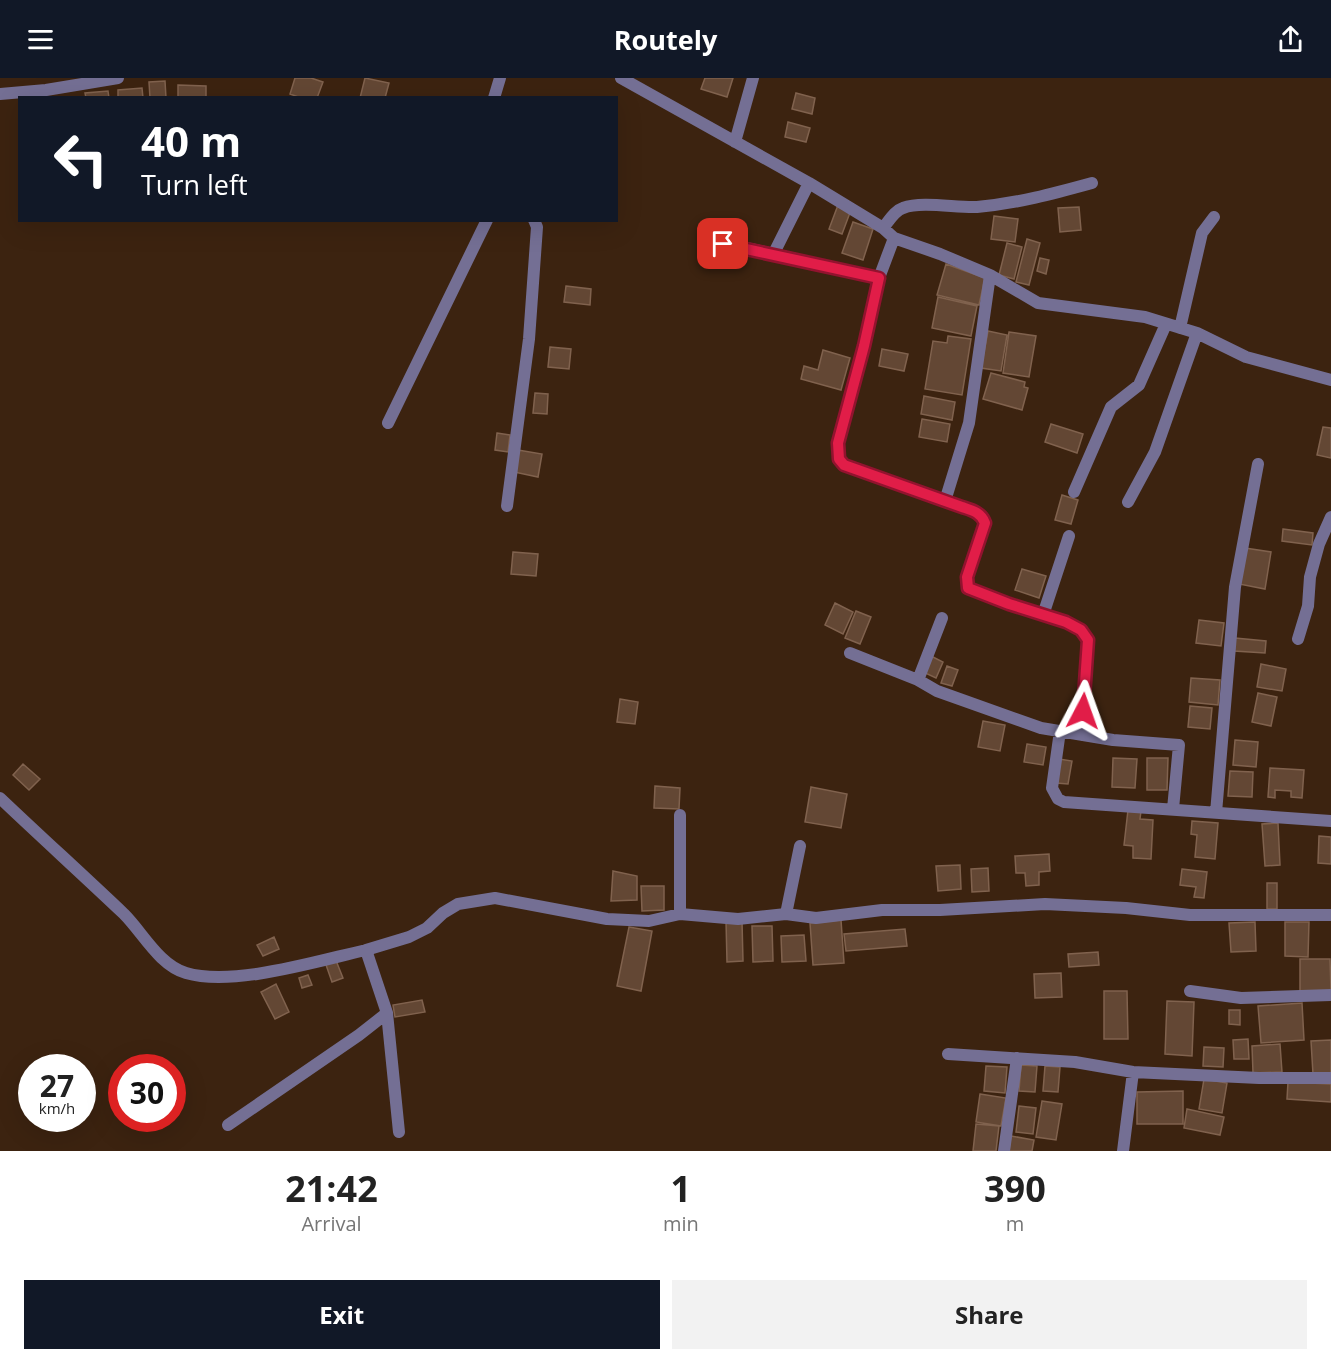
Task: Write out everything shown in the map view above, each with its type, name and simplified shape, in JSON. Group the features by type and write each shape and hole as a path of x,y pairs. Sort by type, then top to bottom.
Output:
{"street":[{"path":"0,94 46,90 68,82 118,78"},
{"path":"495,96 500,78"},
{"path":"621,78 809,183 883,228 894,238 990,275 1038,303 1145,317 1197,333 1246,357 1331,380"},
{"path":"735,142 753,78"},
{"path":"773,255 809,183"},
{"path":"883,228 896,212 904,207 975,207 1032,200 1092,183"},
{"path":"1180,328 1202,233 1214,217"},
{"path":"388,423 486,222"},
{"path":"507,506 529,339 537,227 535,222"},
{"path":"703,238 879,278"},
{"path":"894,238 879,278 864,346 838,443 839,459 844,465 978,513 983,517 985,523 967,577 968,588 999,601 1066,622 1081,630 1088,640 1082,735"},
{"path":"945,501 969,423 990,275"},
{"path":"1074,492 1111,407 1139,385 1166,324"},
{"path":"1128,502 1155,452 1197,333"},
{"path":"1216,813 1235,587 1257,464"},
{"path":"1298,639 1308,606 1310,577 1319,544 1331,517"},
{"path":"1043,615 1069,536"},
{"path":"918,680 942,618"},
{"path":"850,653 918,680 937,691 1041,728 1113,740 1179,745 1173,809"},
{"path":"1060,731 1052,788 1058,799 1064,802 1331,822"},
{"path":"0,798 126,917 171,967 187,974 220,976 260,974 366,951 409,937 427,928 450,908 471,900 495,898 607,919 649,921 680,914 738,919 786,914 816,918 882,910 1045,904 1126,908 1190,915 1331,915"},
{"path":"680,815 680,914"},
{"path":"786,914 800,846"},
{"path":"366,951 387,1013 399,1132"},
{"path":"1190,990 1241,998 1331,995"},
{"path":"228,1125 350,1042 387,1013"},
{"path":"948,1054 1075,1062 1133,1072 1259,1078 1331,1078"},
{"path":"1004,1151 1017,1058"},
{"path":"1123,1151 1133,1072"}],"building":[{"path":"295,78 311,78 323,82 318,96 290,94"},
{"path":"365,78 389,83 386,96 360,96"},
{"path":"705,78 733,78 727,97 701,89"},
{"path":"165,81 166,96 150,96 149,82"},
{"path":"178,85 206,86 206,96 178,96"},
{"path":"142,88 143,96 118,96 118,90"},
{"path":"108,91 109,96 86,96 85,93"},
{"path":"796,93 815,98 812,114 792,109"},
{"path":"788,122 810,128 806,142 785,137"},
{"path":"838,205 851,210 842,234 829,229"},
{"path":"1079,207 1081,230 1060,232 1058,208"},
{"path":"994,216 1018,219 1015,242 991,239"},
{"path":"853,222 873,229 863,260 842,253"},
{"path":"1027,239 1040,243 1029,285 1016,282"},
{"path":"1007,243 1022,247 1014,279 999,275"},
{"path":"1040,258 1049,260 1046,274 1037,271"},
{"path":"946,264 985,278 979,305 937,295"},
{"path":"566,286 591,289 590,305 564,302"},
{"path":"938,297 977,306 971,336 932,328"},
{"path":"988,331 1007,335 1001,371 981,368"},
{"path":"1009,332 1036,336 1029,377 1003,373"},
{"path":"948,336 971,339 962,395 925,389 933,341 947,343"},
{"path":"550,347 571,349 569,369 548,367"},
{"path":"882,349 908,354 904,371 879,366"},
{"path":"823,350 850,358 841,390 801,379 804,366 818,370"},
{"path":"991,373 1025,382 1024,387 1028,388 1022,410 983,399"},
{"path":"535,393 548,394 547,414 533,413"},
{"path":"924,396 955,402 952,420 921,414"},
{"path":"922,419 950,424 947,442 919,437"},
{"path":"1051,424 1083,434 1077,453 1045,442"},
{"path":"1323,427 1331,428 1331,458 1317,455"},
{"path":"497,433 510,435 508,452 495,450"},
{"path":"518,450 542,454 538,477 514,472"},
{"path":"1062,495 1078,500 1071,524 1055,520"},
{"path":"1283,529 1313,533 1312,545 1282,541"},
{"path":"1245,548 1271,552 1265,589 1239,584"},
{"path":"513,552 538,554 536,576 511,574"},
{"path":"1022,569 1046,576 1039,598 1015,590"},
{"path":"835,603 853,612 843,634 825,625"},
{"path":"856,611 871,617 860,644 845,638"},
{"path":"1199,620 1224,623 1221,646 1196,643"},
{"path":"1235,638 1266,641 1265,653 1234,651"},
{"path":"931,656 943,662 936,678 923,672"},
{"path":"1261,664 1286,669 1282,691 1257,687"},
{"path":"947,666 958,670 952,686 941,683"},
{"path":"1191,678 1220,680 1218,705 1189,702"},
{"path":"1258,693 1277,697 1271,726 1252,722"},
{"path":"620,699 638,702 635,724 617,722"},
{"path":"1190,706 1212,708 1210,729 1188,727"},
{"path":"983,721 1005,725 1000,751 978,747"},
{"path":"1235,740 1258,742 1256,767 1233,765"},
{"path":"1027,744 1046,747 1043,765 1024,762"},
{"path":"1113,758 1137,759 1135,788 1112,787"},
{"path":"1147,758 1168,758 1167,790 1147,790"},
{"path":"1059,759 1072,761 1068,784 1056,783"},
{"path":"23,764 40,779 29,790 13,775"},
{"path":"1270,768 1304,770 1302,798 1291,797 1291,791 1275,790 1275,798 1268,797"},
{"path":"1230,771 1253,772 1252,797 1228,796"},
{"path":"655,786 680,788 679,809 654,808"},
{"path":"811,787 847,794 841,828 805,822"},
{"path":"1128,810 1141,811 1140,819 1153,820 1151,859 1133,858 1133,846 1124,845"},
{"path":"1192,821 1218,823 1215,859 1195,857 1197,835 1191,834"},
{"path":"1278,823 1280,865 1265,866 1262,824"},
{"path":"1319,836 1331,837 1331,864 1318,863"},
{"path":"1049,854 1050,871 1039,872 1039,885 1026,886 1025,873 1016,873 1015,856"},
{"path":"960,865 961,889 938,891 936,866"},
{"path":"988,868 989,891 972,892 971,869"},
{"path":"1182,869 1207,872 1204,898 1194,897 1196,887 1180,885"},
{"path":"613,871 637,876 637,900 611,901"},
{"path":"1267,883 1277,883 1277,909 1267,909"},
{"path":"641,886 664,886 664,910 642,911"},
{"path":"841,920 844,963 813,965 810,923"},
{"path":"726,921 742,921 743,961 727,962"},
{"path":"1255,922 1256,951 1231,952 1229,923"},
{"path":"1285,922 1309,922 1308,957 1285,956"},
{"path":"752,926 772,926 773,961 753,962"},
{"path":"629,927 652,931 641,991 617,986"},
{"path":"905,929 907,946 846,951 844,934"},
{"path":"804,935 806,961 782,962 781,936"},
{"path":"274,937 279,949 263,956 257,945"},
{"path":"1098,952 1099,965 1069,967 1068,954"},
{"path":"335,958 343,978 332,982 325,962"},
{"path":"1300,959 1330,959 1331,991 1300,992"},
{"path":"1061,973 1062,997 1035,998 1034,974"},
{"path":"308,975 312,985 302,988 299,978"},
{"path":"276,984 289,1012 275,1019 261,992"},
{"path":"1104,991 1127,991 1128,1039 1104,1039"},
{"path":"422,1000 425,1012 395,1017 393,1005"},
{"path":"1167,1001 1194,1002 1192,1056 1165,1054"},
{"path":"1302,1003 1304,1040 1261,1043 1258,1006"},
{"path":"1229,1010 1240,1010 1240,1025 1229,1024"},
{"path":"1248,1039 1249,1059 1234,1059 1233,1040"},
{"path":"1331,1040 1331,1073 1313,1074 1311,1041"},
{"path":"1280,1044 1282,1072 1253,1073 1252,1046"},
{"path":"1204,1047 1224,1048 1223,1067 1203,1066"},
{"path":"1021,1065 1037,1066 1035,1092 1019,1091"},
{"path":"986,1066 1007,1067 1005,1093 984,1091"},
{"path":"1045,1066 1060,1067 1058,1092 1043,1091"},
{"path":"1204,1079 1227,1083 1222,1113 1199,1109"},
{"path":"1288,1082 1331,1084 1331,1102 1287,1099"},
{"path":"1183,1091 1183,1124 1137,1124 1137,1092"},
{"path":"980,1094 1006,1098 1001,1126 976,1122"},
{"path":"1042,1101 1062,1104 1056,1140 1036,1137"},
{"path":"1019,1106 1036,1108 1033,1134 1016,1132"},
{"path":"1187,1109 1224,1117 1220,1135 1184,1128"},
{"path":"976,1124 999,1126 996,1151 973,1151"},
{"path":"1011,1136 1034,1140 1032,1151 1009,1151"}],"route":[{"path":"723,244 879,278 864,346 838,443 839,459 844,465 962,507 983,517 985,523 967,577 968,588 1066,622 1081,630 1088,640 1083,711"}]}
